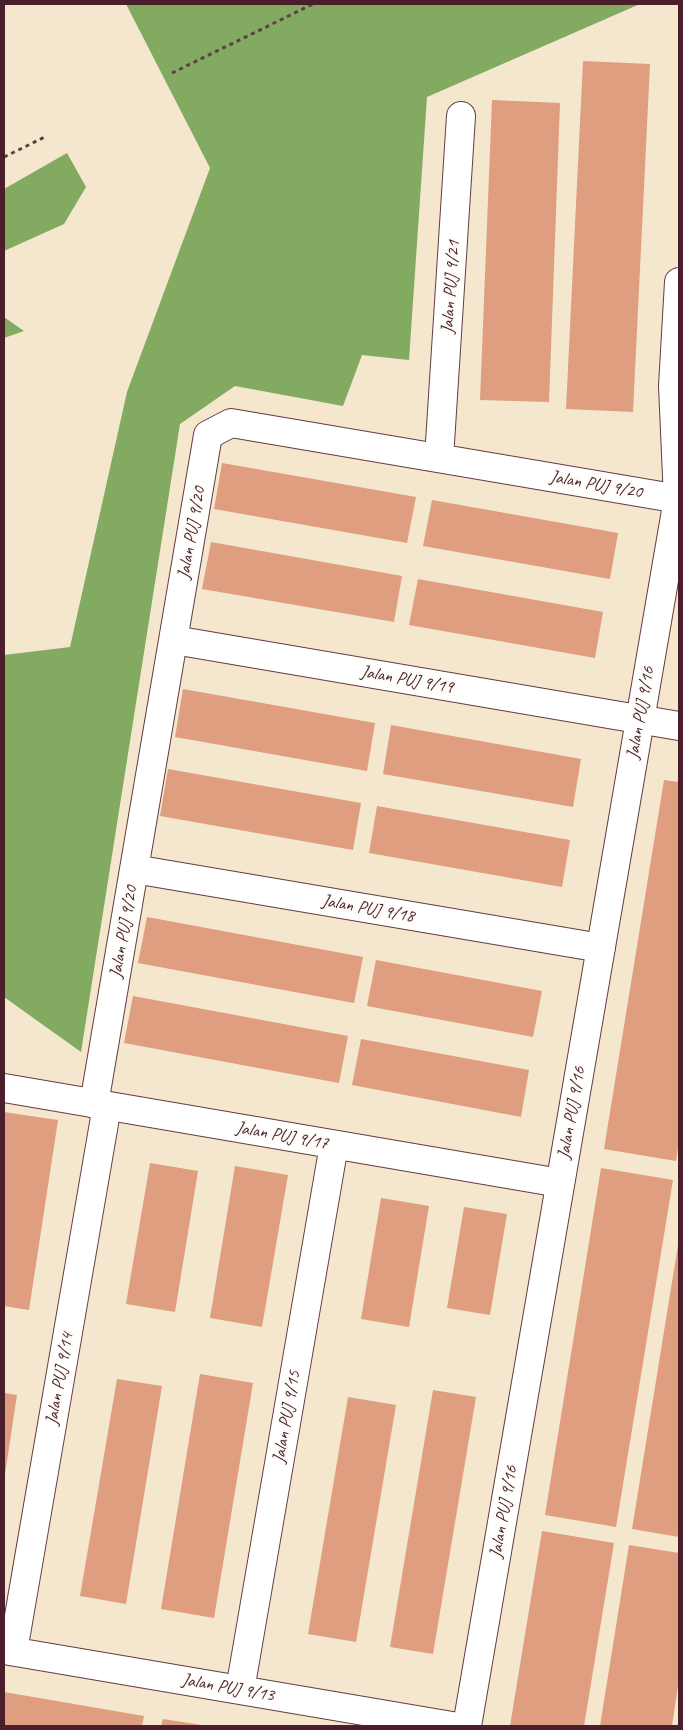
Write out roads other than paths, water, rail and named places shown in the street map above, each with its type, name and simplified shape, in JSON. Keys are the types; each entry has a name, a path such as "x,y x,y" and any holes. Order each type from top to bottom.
{"street":[{"name":"Jalan PUJ 9/21","path":"439,458 461,116"},
{"name":"Jalan PUJ 9/16","path":"466,1726 679,499 673,386 679,282"},
{"name":"Jalan PUJ 9/20","path":"101,1105 134,869 208,435 231,423 679,499"},
{"name":"Jalan PUJ 9/19","path":"174,640 679,726"},
{"name":"Jalan PUJ 9/18","path":"134,869 601,948"},
{"name":"Jalan PUJ 9/17","path":"4,1088 560,1183"},
{"name":"Jalan PUJ 9/14","path":"9,1651 101,1105"},
{"name":"Jalan PUJ 9/15","path":"240,1690 334,1145"},
{"name":"Jalan PUJ 9/13","path":"9,1651 452,1726"}]}
